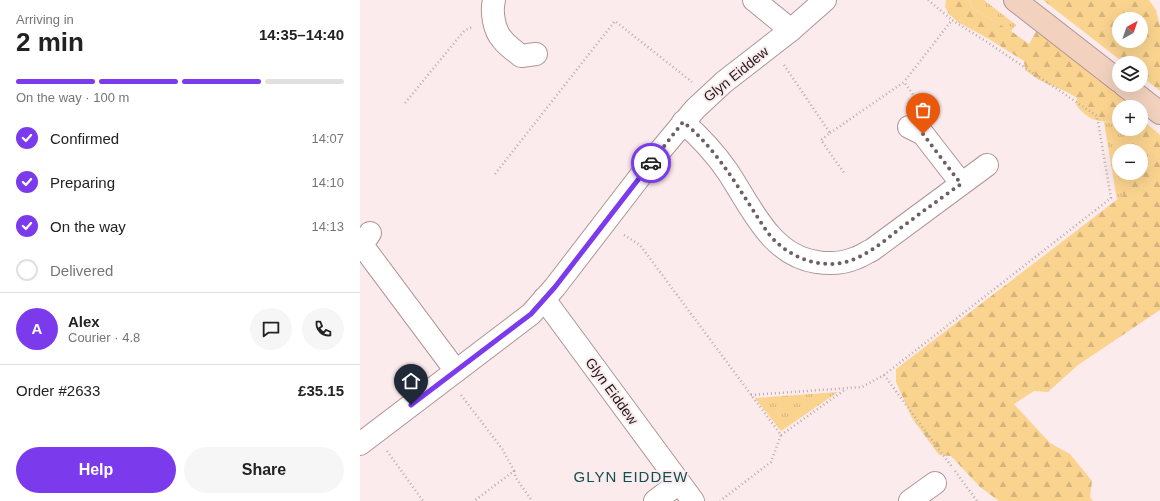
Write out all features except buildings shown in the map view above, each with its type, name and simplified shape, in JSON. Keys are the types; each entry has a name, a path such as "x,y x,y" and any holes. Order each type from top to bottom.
{"street":[{"path":"754,0 791,30"},
{"name":"Glyn Eiddew","path":"367,439 531,314 605,223 683,122 708,95 791,30 825,0"},
{"path":"1015,0 1112,76"},
{"path":"494,8 496,27 501,39 521,56 536,54"},
{"path":"1133,92 1160,113"},
{"path":"683,122 718,158 767,232 779,245 792,255 807,261 826,264 856,258 872,250 987,165"},
{"path":"909,127 923,134 961,184"},
{"path":"370,233 362,245 452,374"},
{"name":"Glyn Eiddew","path":"544,299 693,501"},
{"path":"655,501 679,483"},
{"path":"910,501 935,483"}],"path":[{"path":"751,395 862,387 884,375 1112,198 1097,116 952,20 928,0"},
{"path":"406,103 464,31 494,8"},
{"path":"844,173 821,140 904,82 952,20"},
{"path":"496,174 615,21 708,95"},
{"path":"771,46 830,133"},
{"path":"904,82 914,96"},
{"path":"605,223 640,245 781,435"},
{"path":"452,374 503,450 516,478 532,501"},
{"path":"884,375 978,501"},
{"path":"720,501 771,462 781,435 846,389"},
{"path":"367,439 423,501"},
{"path":"474,501 514,471"}],"green space":[{"path":"946,0 968,0 970,1 972,8 1011,31 1029,44 1036,32 1044,33 1081,63 1098,80 1112,89 1112,92 1116,92 1126,100 1112,100 1112,122 1095,120 1087,116 1076,105 1077,98 1039,80 1025,70 1024,61 958,22 949,14 945,7"},
{"path":"968,0 984,0 1016,25 1011,31 972,8 970,1"},
{"path":"1043,0 1149,0 1156,10 1160,26 1160,91 1148,82 1148,56 1115,56"},
{"path":"1104,122 1112,122 1112,136 1131,136 1142,144 1112,144 1112,170"},
{"path":"1148,125 1160,135 1160,157 1148,149 1148,144 1141,144 1130,136 1148,136"},
{"path":"1148,148 1160,157 1160,160 1148,166"},
{"path":"1160,160 1160,310 1078,365 1048,392 1034,391 1014,404 1050,443 1070,454 1092,481 1090,497 1093,501 999,501 980,487 951,456 939,455 912,418 896,382 896,369 1123,195 1123,187 1129,180 1148,180 1148,166"},
{"path":"1114,180 1130,180 1124,187 1123,195 1117,200"},
{"path":"838,392 781,431 755,398"}],"way so far":[{"path":"651,163 683,122 708,146 727,171 767,232 779,245 792,255 807,261 826,264 856,258 872,250 961,184 923,134"}],"district":[{"name":"GLYN EIDDEW","path":"631,477"}],"route":[{"path":"411,405 531,314 555,287 651,163"}]}
